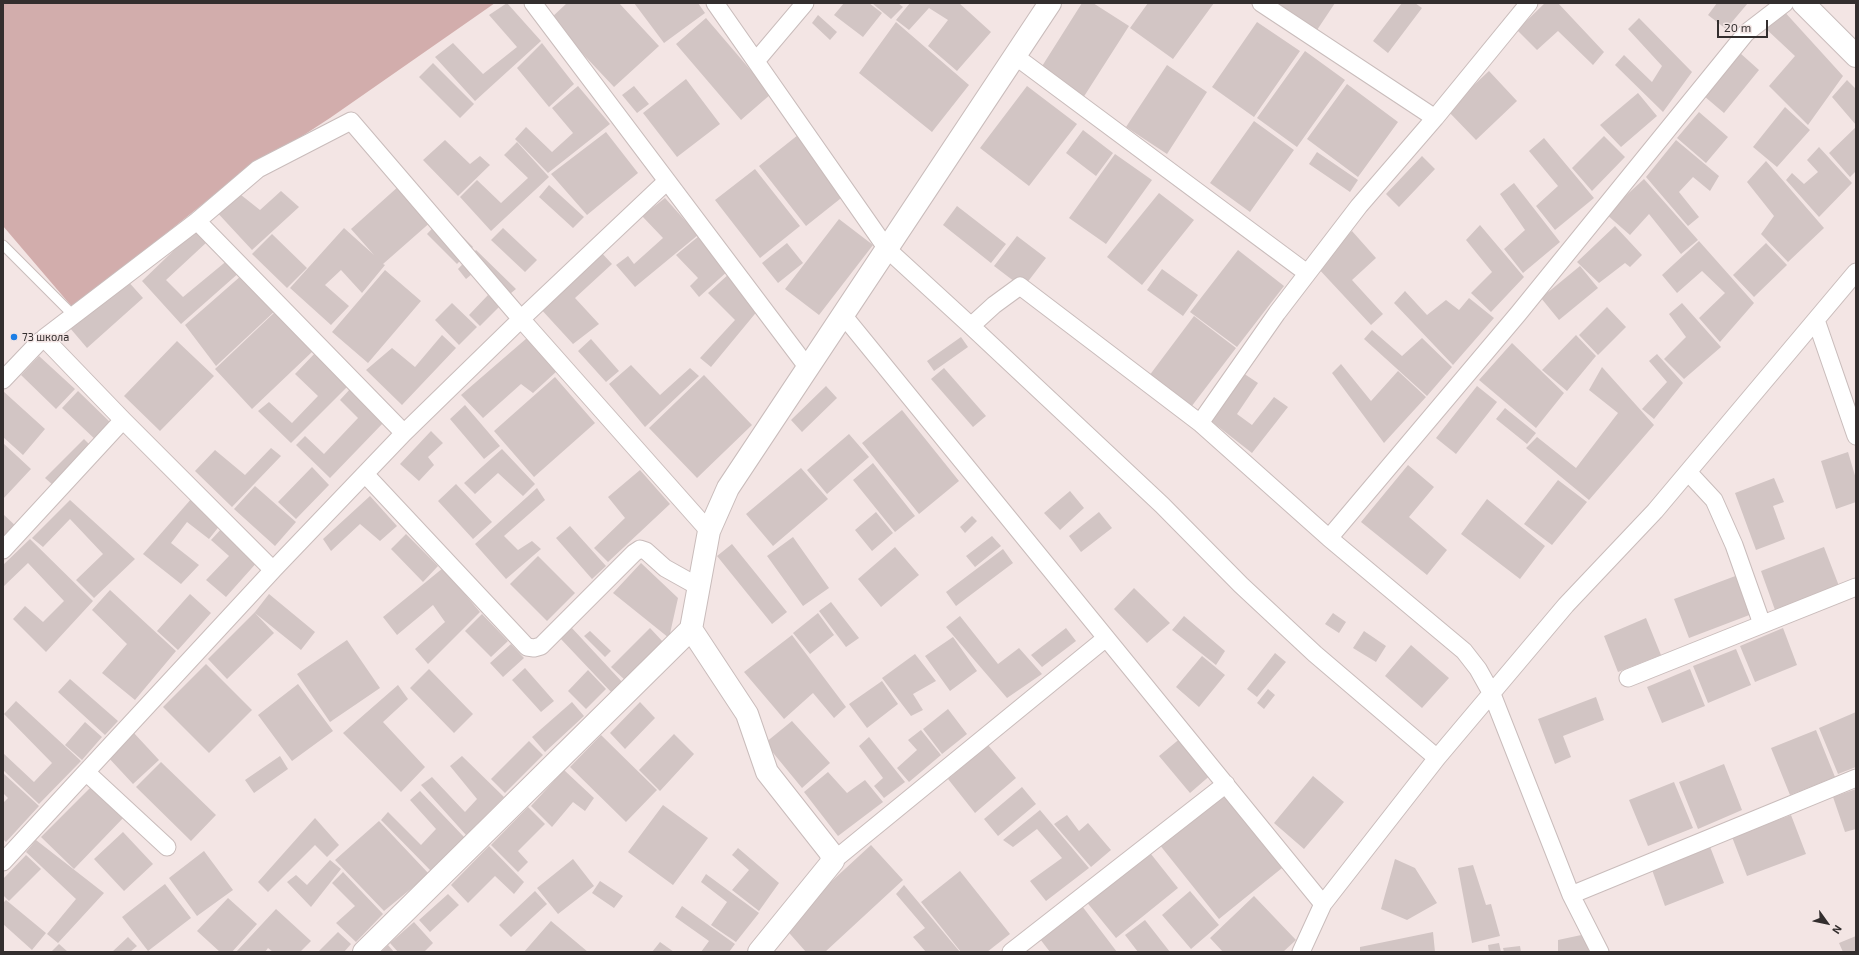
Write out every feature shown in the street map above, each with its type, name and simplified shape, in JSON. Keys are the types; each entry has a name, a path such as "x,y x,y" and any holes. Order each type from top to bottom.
{"street":[{"path":"533,3 808,368"},
{"path":"715,3 887,249 1162,505 1241,585 1315,654 1436,758"},
{"path":"756,61 805,3"},
{"path":"364,952 691,629 709,531 728,488 1050,3"},
{"path":"1261,3 1435,118"},
{"path":"1200,423 1277,314 1359,206 1435,118 1529,3"},
{"path":"1329,538 1518,314 1746,33 1785,3"},
{"path":"1803,3 1856,56"},
{"path":"1014,56 1308,273"},
{"path":"3,380 42,340 197,221 258,169 351,121 522,319 709,531"},
{"path":"3,862 273,570 404,433 667,181"},
{"path":"197,221 404,433"},
{"path":"1301,952 1323,904 1436,758 1492,694 1566,605 1655,511 1856,272"},
{"path":"971,326 994,305 1020,286 1200,423 1329,538 1464,651 1478,669 1492,694 1571,894 1600,952"},
{"path":"843,315 1323,904"},
{"path":"1816,320 1856,436"},
{"path":"42,340 273,570"},
{"path":"3,550 124,420"},
{"path":"1688,472 1714,500 1734,545 1762,624"},
{"path":"365,474 527,647 534,648 541,646 634,553 640,550 646,551 665,568 699,587"},
{"path":"1628,678 1856,587"},
{"path":"691,629 748,714 767,772 830,852 833,861"},
{"path":"759,952 833,861 1106,638"},
{"path":"86,772 167,847"},
{"path":"1571,894 1856,778"},
{"path":"1011,952 1226,784"}],"lane":[{"path":"3,245 74,316"}],"shaded area":[{"path":"3,3 495,3 330,118 224,187 73,308 3,226"}],"building":[{"path":"507,3 541,41 475,101 435,57 453,43 483,74 517,47 489,15"},
{"path":"567,3 619,3 659,46 614,87 550,19"},
{"path":"634,3 698,3 705,13 664,43"},
{"path":"844,3 869,3 882,13 863,37 834,15"},
{"path":"872,3 898,3 903,7 891,19"},
{"path":"910,3 959,3 991,32 957,71 928,46 948,20 929,8 909,30 896,20"},
{"path":"1082,3 1093,3 1129,26 1083,98 1039,71"},
{"path":"1148,3 1214,3 1173,59 1130,28"},
{"path":"1276,3 1335,3 1315,33 1275,5"},
{"path":"1402,3 1415,3 1422,8 1388,53 1373,41"},
{"path":"1545,3 1558,3 1604,52 1593,65 1558,31 1537,50 1517,30"},
{"path":"1717,3 1748,3 1726,29 1708,15"},
{"path":"1782,9 1843,76 1808,125 1769,86 1795,56 1764,27"},
{"path":"818,15 837,32 830,40 812,23"},
{"path":"706,18 771,94 741,120 676,44"},
{"path":"1639,18 1692,72 1663,112 1615,65 1624,55 1652,82 1662,66 1628,29"},
{"path":"896,22 969,85 932,132 859,73"},
{"path":"1257,22 1300,51 1254,117 1212,87"},
{"path":"542,43 574,84 549,107 517,68"},
{"path":"1305,51 1345,80 1297,147 1257,118"},
{"path":"1740,53 1759,70 1724,113 1704,96"},
{"path":"433,63 474,104 460,118 419,77"},
{"path":"1167,65 1207,92 1167,154 1126,127"},
{"path":"1489,71 1517,101 1476,140 1447,110"},
{"path":"686,79 720,124 677,157 643,113"},
{"path":"1847,80 1856,89 1856,125 1832,97"},
{"path":"1347,84 1398,122 1358,177 1307,139"},
{"path":"578,86 610,124 548,173 515,139 526,127 552,152 573,133 552,108"},
{"path":"634,86 649,104 637,113 622,95"},
{"path":"1027,86 1077,124 1029,186 980,148"},
{"path":"1638,93 1657,116 1621,147 1600,125"},
{"path":"1785,107 1810,130 1777,167 1753,147"},
{"path":"1699,112 1728,137 1706,163 1677,138"},
{"path":"1254,121 1294,150 1250,212 1210,183"},
{"path":"1856,127 1856,171 1850,177 1829,153"},
{"path":"1083,130 1113,153 1096,176 1066,153"},
{"path":"606,132 638,173 587,215 551,174"},
{"path":"798,135 845,195 806,226 759,166"},
{"path":"1604,136 1625,157 1592,191 1572,168"},
{"path":"1544,138 1594,198 1555,230 1536,206 1558,186 1529,151"},
{"path":"445,140 470,164 480,156 490,165 458,196 423,160"},
{"path":"1676,140 1719,176 1710,191 1693,177 1679,192 1699,217 1688,226 1646,177"},
{"path":"517,142 549,177 491,231 460,197 477,180 501,203 528,178 504,155"},
{"path":"1819,147 1852,183 1819,217 1786,180 1792,173 1804,184 1818,172 1807,160"},
{"path":"1317,152 1358,180 1350,192 1309,164"},
{"path":"1115,154 1152,180 1106,244 1069,218"},
{"path":"1422,156 1435,169 1399,207 1386,194"},
{"path":"1766,161 1824,228 1788,262 1761,234 1774,216 1747,182"},
{"path":"755,169 800,226 760,258 715,200"},
{"path":"409,177 441,213 383,264 385,265 362,293 341,270 325,285 349,306 331,325 290,288 344,228 374,255 351,229"},
{"path":"1644,179 1698,240 1681,254 1649,214 1630,235 1606,214"},
{"path":"1514,183 1560,242 1523,273 1504,249 1525,230 1500,194"},
{"path":"549,185 584,217 573,228 539,197"},
{"path":"236,191 260,210 281,191 299,207 252,250 214,209"},
{"path":"1159,193 1194,220 1142,285 1107,257"},
{"path":"665,198 698,235 635,287 616,265 628,256 634,264 663,238 642,216"},
{"path":"957,206 1006,244 991,263 943,225"},
{"path":"443,217 473,247 457,264 427,234"},
{"path":"839,219 873,245 819,315 785,289"},
{"path":"1480,225 1524,277 1491,312 1471,293 1492,272 1466,240"},
{"path":"1615,226 1642,255 1630,267 1625,263 1599,283 1577,262"},
{"path":"503,228 537,260 525,272 491,240"},
{"path":"196,229 207,242 166,280 183,297 229,259 241,271 181,324 142,281"},
{"path":"1352,231 1376,258 1352,280 1383,314 1371,325 1316,266"},
{"path":"272,234 307,268 287,288 252,254"},
{"path":"699,236 729,270 699,297 690,286 698,278 676,255"},
{"path":"1017,236 1046,258 1023,288 994,266"},
{"path":"1699,241 1754,303 1720,342 1699,318 1725,293 1702,271 1677,293 1662,275"},
{"path":"787,243 803,263 778,283 762,263"},
{"path":"1766,243 1787,265 1754,297 1733,275"},
{"path":"476,250 516,289 500,302 472,274 466,279 458,269"},
{"path":"599,250 612,264 575,298 599,324 573,344 539,307"},
{"path":"1238,250 1284,286 1237,347 1190,312"},
{"path":"1580,266 1598,288 1559,320 1541,298"},
{"path":"1162,269 1198,295 1183,316 1147,290"},
{"path":"385,270 421,301 368,363 332,332"},
{"path":"730,273 759,309 711,367 700,358 735,320 708,293"},
{"path":"242,275 276,310 216,366 185,325"},
{"path":"126,279 143,298 87,348 70,328"},
{"path":"1405,291 1427,315 1446,300 1459,310 1469,298 1494,318 1453,365 1394,303"},
{"path":"488,295 500,306 480,326 469,315"},
{"path":"452,303 477,327 459,345 435,320"},
{"path":"1682,303 1721,347 1684,379 1664,359 1686,337 1669,314"},
{"path":"1607,307 1626,327 1598,355 1579,335"},
{"path":"276,311 313,351 252,409 215,369"},
{"path":"1194,316 1236,348 1188,411 1146,380"},
{"path":"1372,330 1402,356 1422,338 1452,367 1427,396 1364,339"},
{"path":"442,335 456,348 402,405 366,370 392,348 415,367"},
{"path":"1576,335 1596,356 1567,391 1542,370"},
{"path":"961,337 968,347 934,371 927,361"},
{"path":"527,338 557,371 533,393 521,384 483,418 461,395"},
{"path":"591,339 619,371 606,382 578,351"},
{"path":"177,341 214,376 160,431 124,396"},
{"path":"1512,343 1564,393 1536,428 1479,380"},
{"path":"317,351 351,383 291,443 258,411 269,402 292,423 318,396 295,374"},
{"path":"1657,354 1683,383 1654,419 1642,409 1667,382 1649,361"},
{"path":"39,356 75,389 56,409 21,375"},
{"path":"1341,364 1371,401 1398,371 1426,397 1384,443 1332,373"},
{"path":"631,365 660,395 690,368 699,376 645,427 609,384"},
{"path":"1602,367 1654,425 1589,500 1526,448 1537,437 1576,468 1618,413 1589,390"},
{"path":"944,368 986,416 973,427 931,379"},
{"path":"1240,371 1258,383 1237,414 1252,425 1274,397 1288,407 1252,453 1206,417"},
{"path":"704,375 752,425 697,478 649,428"},
{"path":"555,377 595,423 534,477 494,431"},
{"path":"826,386 837,398 802,432 791,420"},
{"path":"1477,386 1497,402 1456,454 1436,438"},
{"path":"351,388 385,421 330,478 296,445 305,436 324,454 358,418 340,400"},
{"path":"3,391 45,429 23,455 3,437"},
{"path":"78,391 114,426 98,442 62,408"},
{"path":"465,405 500,446 484,459 450,419"},
{"path":"1505,408 1536,433 1527,444 1496,419"},
{"path":"902,410 959,481 919,514 862,443"},
{"path":"431,431 443,443 428,457 434,465 419,481 400,464"},
{"path":"849,434 869,457 827,494 807,470"},
{"path":"84,439 93,448 54,486 45,478"},
{"path":"3,443 31,469 3,499"},
{"path":"271,448 281,456 232,507 195,471 215,450 245,475"},
{"path":"502,449 535,484 523,496 498,473 475,494 464,483"},
{"path":"1848,452 1856,479 1856,502 1836,509 1821,461"},
{"path":"873,463 915,516 895,532 853,480"},
{"path":"1408,465 1434,487 1409,517 1447,550 1427,575 1361,522"},
{"path":"312,467 329,485 296,519 278,502"},
{"path":"801,468 828,499 773,546 746,514"},
{"path":"640,470 670,504 608,562 594,548 625,518 608,497"},
{"path":"1774,478 1784,502 1773,506 1785,539 1756,550 1735,493"},
{"path":"1558,480 1587,502 1552,545 1524,524"},
{"path":"456,484 492,522 473,539 438,501"},
{"path":"255,486 296,522 275,546 234,509"},
{"path":"537,488 545,500 504,536 518,550 532,541 541,549 506,579 475,544"},
{"path":"1070,491 1084,508 1060,530 1044,513"},
{"path":"370,496 397,526 380,541 360,524 331,551 323,539"},
{"path":"192,498 221,524 209,539 187,522 171,543 199,565 181,584 143,554"},
{"path":"1487,499 1545,546 1520,579 1461,534"},
{"path":"70,500 135,559 94,598 76,580 103,554 70,519 43,547 32,538"},
{"path":"876,512 893,533 872,551 855,530"},
{"path":"1099,512 1112,528 1081,552 1069,536"},
{"path":"3,514 19,529 3,546"},
{"path":"972,516 977,521 965,533 960,527"},
{"path":"570,526 606,566 592,579 556,538"},
{"path":"223,527 259,560 226,597 206,580 229,556 211,540"},
{"path":"406,534 438,566 423,582 391,549"},
{"path":"992,536 1001,546 975,567 966,556"},
{"path":"793,537 829,588 803,606 767,556"},
{"path":"30,539 93,601 46,652 13,619 25,606 43,622 64,601 28,563 3,587 3,565"},
{"path":"732,544 787,612 772,624 717,556"},
{"path":"895,547 919,575 881,607 858,579"},
{"path":"1824,547 1839,586 1775,610 1761,571"},
{"path":"1003,549 1013,563 956,606 946,592"},
{"path":"538,556 575,593 547,621 510,584"},
{"path":"641,563 678,598 669,638 613,593"},
{"path":"443,568 480,612 428,664 415,649 445,622 433,605 397,635 383,617"},
{"path":"1738,575 1752,614 1689,638 1674,599"},
{"path":"1134,588 1170,623 1147,643 1114,609"},
{"path":"110,590 176,651 135,700 102,673 127,644 92,610"},
{"path":"190,594 211,613 178,650 157,631"},
{"path":"269,594 315,632 301,650 255,613 274,633 227,679 208,659 255,612"},
{"path":"831,602 859,638 846,647 819,611"},
{"path":"818,613 834,635 810,654 793,633"},
{"path":"1333,613 1346,622 1339,633 1325,624"},
{"path":"482,614 508,641 491,657 465,631"},
{"path":"960,616 998,664 1019,648 1042,674 1007,698 946,627"},
{"path":"1184,616 1225,651 1216,665 1172,630"},
{"path":"1646,618 1661,655 1618,672 1604,636"},
{"path":"570,626 624,684 613,694 559,637"},
{"path":"650,628 664,643 626,681 611,667"},
{"path":"1066,628 1076,641 1042,667 1031,655"},
{"path":"1783,628 1797,665 1755,682 1740,646"},
{"path":"590,631 611,651 605,657 584,636"},
{"path":"1364,631 1386,646 1376,662 1353,648"},
{"path":"792,635 846,707 834,718 813,693 784,719 744,672"},
{"path":"953,637 977,671 950,691 925,656"},
{"path":"347,640 380,688 330,722 297,674"},
{"path":"511,644 524,658 503,677 490,663"},
{"path":"1411,645 1449,678 1422,708 1385,676"},
{"path":"1736,649 1751,685 1708,703 1693,666"},
{"path":"1275,653 1286,662 1257,697 1247,689"},
{"path":"915,654 936,681 913,694 923,710 911,716 882,678"},
{"path":"1202,656 1225,675 1199,707 1176,687"},
{"path":"206,664 252,710 209,753 163,707"},
{"path":"525,668 554,701 541,712 512,680"},
{"path":"429,669 473,714 454,733 410,688"},
{"path":"1690,669 1705,706 1662,723 1647,687"},
{"path":"588,670 606,689 586,709 568,691"},
{"path":"70,679 118,721 105,735 58,692"},
{"path":"882,681 898,704 867,728 849,704"},
{"path":"298,684 333,731 292,761 258,715"},
{"path":"398,685 408,699 383,722 425,767 401,792 343,733"},
{"path":"1268,689 1275,695 1264,709 1257,703"},
{"path":"1596,697 1604,720 1563,736 1571,757 1555,764 1538,719"},
{"path":"16,701 81,761 39,804 3,770 3,753 34,782 52,763 4,714"},
{"path":"572,702 584,716 545,752 532,737"},
{"path":"640,702 655,718 625,749 610,733"},
{"path":"948,709 967,734 942,754 923,729"},
{"path":"1856,712 1856,767 1838,774 1819,728"},
{"path":"792,721 830,763 802,788 765,743"},
{"path":"85,722 102,737 82,760 65,745"},
{"path":"921,730 941,755 909,782 897,768 917,750 908,740"},
{"path":"1816,730 1835,777 1790,795 1771,748"},
{"path":"133,732 159,760 133,784 107,756"},
{"path":"674,734 694,754 660,791 639,770"},
{"path":"601,735 657,790 626,822 570,767"},
{"path":"869,737 905,782 884,798 874,786 883,778 859,746"},
{"path":"1182,737 1213,773 1190,793 1159,756"},
{"path":"529,741 543,755 505,793 491,779"},
{"path":"988,745 1016,778 975,813 948,779"},
{"path":"280,756 288,769 254,793 245,780"},
{"path":"462,756 504,797 466,835 421,785 432,777 465,812 477,799 450,766"},
{"path":"161,762 216,815 191,841 136,787"},
{"path":"1724,764 1742,810 1698,829 1679,782"},
{"path":"564,770 594,798 585,811 573,802 552,827 531,806"},
{"path":"828,772 847,793 865,780 883,802 838,836 804,792"},
{"path":"3,773 39,806 6,842 3,839 3,803 8,798 3,793"},
{"path":"1313,776 1344,802 1304,849 1274,823"},
{"path":"1674,782 1693,828 1648,846 1629,800"},
{"path":"94,784 126,815 74,869 41,837"},
{"path":"1022,787 1036,804 998,836 984,819"},
{"path":"1226,789 1287,864 1219,919 1159,844"},
{"path":"1856,789 1856,829 1845,832 1833,797"},
{"path":"420,791 465,838 431,871 381,820 388,812 421,845 436,829 410,800"},
{"path":"663,805 708,838 673,885 628,852"},
{"path":"528,807 545,824 518,851 528,862 518,872 491,845"},
{"path":"1040,810 1089,868 1046,901 1030,881 1062,858 1037,829 1013,847 1003,840"},
{"path":"1067,815 1079,831 1088,823 1111,850 1091,867 1054,824"},
{"path":"1791,815 1806,854 1747,876 1732,837"},
{"path":"315,818 339,845 327,857 315,845 268,892 258,882"},
{"path":"379,821 429,874 384,911 335,860"},
{"path":"123,832 153,864 124,891 94,859"},
{"path":"36,840 104,893 58,943 47,934 76,899 26,852"},
{"path":"1709,844 1724,883 1665,906 1651,867"},
{"path":"871,845 903,880 825,952 806,952 783,926"},
{"path":"489,846 524,882 514,894 495,876 468,903 451,885"},
{"path":"738,848 779,883 759,911 732,890 749,870 732,855"},
{"path":"1147,849 1178,888 1116,938 1085,900"},
{"path":"204,851 233,890 197,916 169,878"},
{"path":"26,855 41,869 9,901 3,895 3,879"},
{"path":"573,859 594,886 558,914 537,888"},
{"path":"1395,859 1415,868 1437,903 1407,920 1381,909"},
{"path":"330,860 341,869 311,907 287,882 296,875 307,885"},
{"path":"1473,865 1486,905 1491,904 1500,936 1472,943 1458,868"},
{"path":"960,871 1010,934 987,952 961,952 921,902"},
{"path":"343,872 383,914 356,942 336,923 355,906 332,883"},
{"path":"706,874 759,913 736,942 711,925 727,902 701,882"},
{"path":"600,881 623,896 614,908 592,893"},
{"path":"165,884 191,918 148,951 122,917"},
{"path":"904,885 960,952 926,952 913,937 925,928 896,894"},
{"path":"535,891 547,904 511,937 499,925"},
{"path":"1190,891 1219,925 1191,949 1162,915"},
{"path":"448,894 459,905 430,932 419,920"},
{"path":"1254,896 1296,940 1283,952 1223,952 1210,938"},
{"path":"228,898 257,924 232,952 220,952 197,931"},
{"path":"6,900 46,933 32,950 3,924 3,903"},
{"path":"682,906 735,944 729,952 701,952 709,941 675,917"},
{"path":"1082,906 1117,952 1050,952 1040,939"},
{"path":"276,909 311,941 300,952 273,952 268,948 265,952 236,952"},
{"path":"1145,920 1170,952 1138,952 1125,935"},
{"path":"551,921 588,952 524,952"},
{"path":"414,922 433,943 424,952 398,952 390,943"},
{"path":"338,932 351,944 344,952 318,952"},
{"path":"1433,932 1435,952 1360,952 1360,947"},
{"path":"1586,934 1589,952 1558,952 1558,940"},
{"path":"1856,936 1856,952 1843,952 1839,943"},
{"path":"128,937 137,946 130,952 112,952"},
{"path":"660,942 674,952 652,952"},
{"path":"1499,943 1501,952 1489,952 1488,945"},
{"path":"59,944 68,952 51,952"},
{"path":"388,945 394,952 381,952"},
{"path":"1520,946 1521,952 1504,952 1503,948"}],"place":[{"name":"73 школа","path":"14,337"}]}
